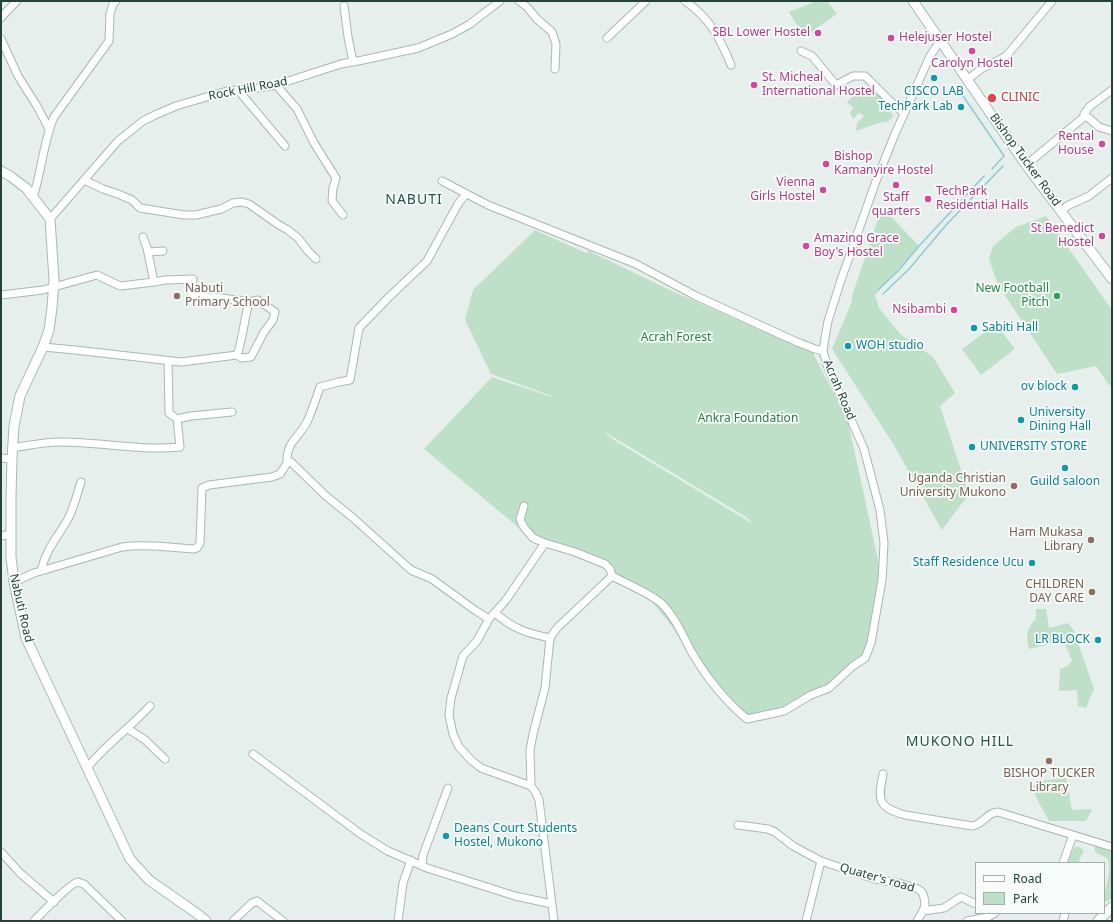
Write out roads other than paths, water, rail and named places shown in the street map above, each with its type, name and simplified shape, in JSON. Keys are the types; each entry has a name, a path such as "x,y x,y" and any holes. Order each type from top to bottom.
{"street":[{"path":"1,18 18,1"},
{"path":"33,197 39,179 49,130 54,118 109,40 110,14 113,4 116,1"},
{"name":"Rock Hill Road","path":"50,219 118,141 143,121 176,106 227,91 276,85 341,64 418,48 435,42 470,24 500,1"},
{"path":"519,1 527,7 537,20 552,32 556,44 555,69"},
{"path":"607,38 646,1"},
{"path":"685,1 704,17 714,29 722,41 731,65"},
{"name":"Bishop Tucker Road","path":"913,1 1026,165 1111,274"},
{"path":"967,80 981,69 1008,54 1052,1"},
{"path":"344,6 353,62"},
{"path":"1,39 18,76 38,106 49,130"},
{"name":"Acrah Road","path":"612,576 645,593 662,604 677,625 698,663 715,687 726,701 747,719 784,711 811,695 829,688 853,666 865,658 871,643 882,580 884,543 883,529 880,510 864,449 827,365 823,351 828,321 876,181 904,113 930,56 940,40"},
{"path":"801,51 812,56 836,85 852,76 865,76 904,113"},
{"path":"276,85 297,109 314,143 336,178 333,188 332,202 343,216"},
{"path":"238,90 285,146"},
{"path":"1026,165 1084,117 1084,114 1089,107 1112,90"},
{"path":"1084,114 1099,127 1112,131"},
{"path":"1,171 26,188 50,219"},
{"path":"1062,211 1067,206 1088,196 1112,178"},
{"path":"84,180 132,200 140,208 184,215 196,215 221,209 233,203 242,202 249,204 298,238 316,260"},
{"path":"442,181 466,194 541,227 636,264 696,296 797,342 819,351 823,351"},
{"path":"14,582 40,571 122,547 166,546 197,548 200,543 202,488 209,484 272,477 280,474 288,463 287,454 291,445 306,423 320,387 350,380 359,328 427,260 458,204 466,194"},
{"name":"Nabuti Road","path":"50,219 54,287 49,330 43,347 20,396 14,426 12,448 11,557 14,582 26,638 130,859 149,880 206,921"},
{"path":"142,237 148,252 154,282"},
{"path":"148,252 163,250"},
{"path":"1,295 43,290 97,275 120,286 165,280 194,279 191,296 215,297 249,302 258,300 275,312 251,357 241,358 237,355 181,362 43,347"},
{"path":"237,355 242,341 244,319 249,302"},
{"path":"12,448 41,443 61,442 153,449 180,447 177,419 169,413 168,361"},
{"path":"177,419 197,415 232,412"},
{"path":"1,458 12,459"},
{"path":"288,463 291,462 326,496 352,517 411,570 432,579 476,611 492,616 527,633 550,638"},
{"path":"40,571 50,546 68,519 81,482"},
{"path":"524,506 520,518 523,526 533,538 605,564 610,569 612,576 557,628 550,638 545,688 530,750 530,786"},
{"path":"1,536 12,534"},
{"path":"545,543 506,600 492,616 477,641 464,656 452,698 449,715 459,747 476,765 530,786 536,793 539,800 554,921"},
{"path":"87,768 98,754 128,728 150,706"},
{"path":"128,728 144,739 165,759"},
{"path":"253,754 388,851 422,865 515,896 552,904"},
{"path":"883,774 879,794 884,804 895,812 972,826 978,825 992,813 998,812 1112,847"},
{"path":"422,865 423,855 448,788"},
{"name":"Quater's road","path":"738,826 768,829 821,861 875,879 908,885 918,889 922,892 924,897 925,905 923,911"},
{"path":"1063,862 1073,836"},
{"path":"1,852 20,873 54,902"},
{"path":"398,921 403,883 411,860"},
{"path":"806,921 821,861"},
{"path":"34,921 73,884 78,882 84,884 122,921"},
{"path":"917,921 923,911 944,908 961,897 975,904"},
{"path":"233,921 252,903 257,901 283,921"},
{"path":"1098,921 1112,907"},
{"path":"967,921 988,917 993,914"}],"waterway":[{"path":"957,87 1004,156 992,169"},
{"path":"883,294 909,269 947,224 1003,166"},
{"path":"878,290 899,270 919,246 984,176"}],"place":[{"name":"SBL Lower Hostel","path":"818,33"},
{"name":"Helejuser Hostel","path":"891,38"},
{"name":"Carolyn Hostel","path":"972,51"},
{"name":"CISCO LAB","path":"934,78"},
{"name":"St. Micheal International Hostel","path":"754,85"},
{"name":"CLINIC","path":"992,98"},
{"name":"TechPark Lab","path":"961,107"},
{"name":"Rental House","path":"1102,144"},
{"name":"Bishop Kamanyire Hostel","path":"826,164"},
{"name":"Staff quarters","path":"896,185"},
{"name":"Vienna Girls Hostel","path":"823,190"},
{"name":"TechPark Residential Halls","path":"928,199"},
{"name":"St Benedict Hostel","path":"1102,236"},
{"name":"Amazing Grace Boy's Hostel","path":"806,246"},
{"name":"Nabuti Primary School","path":"177,296"},
{"name":"New Football Pitch","path":"1057,296"},
{"name":"Nsibambi","path":"954,310"},
{"name":"Sabiti Hall","path":"974,328"},
{"name":"WOH studio","path":"848,346"},
{"name":"ov block","path":"1075,387"},
{"name":"University Dining Hall","path":"1021,420"},
{"name":"UNIVERSITY STORE","path":"972,447"},
{"name":"Guild saloon","path":"1065,468"},
{"name":"Uganda Christian University Mukono","path":"1014,486"},
{"name":"Ham Mukasa Library","path":"1091,540"},
{"name":"Staff Residence Ucu","path":"1032,563"},
{"name":"CHILDREN DAY CARE","path":"1092,592"},
{"name":"LR BLOCK","path":"1098,640"},
{"name":"BISHOP TUCKER Library","path":"1049,761"},
{"name":"Deans Court Students Hostel, Mukono","path":"446,836"}],"district":[{"name":"NABUTI","path":"414,200"},
{"name":"MUKONO HILL","path":"960,742"}],"park label":[{"name":"Acrah Forest","path":"676,338"},
{"name":"Ankra Foundation","path":"748,419"}]}
